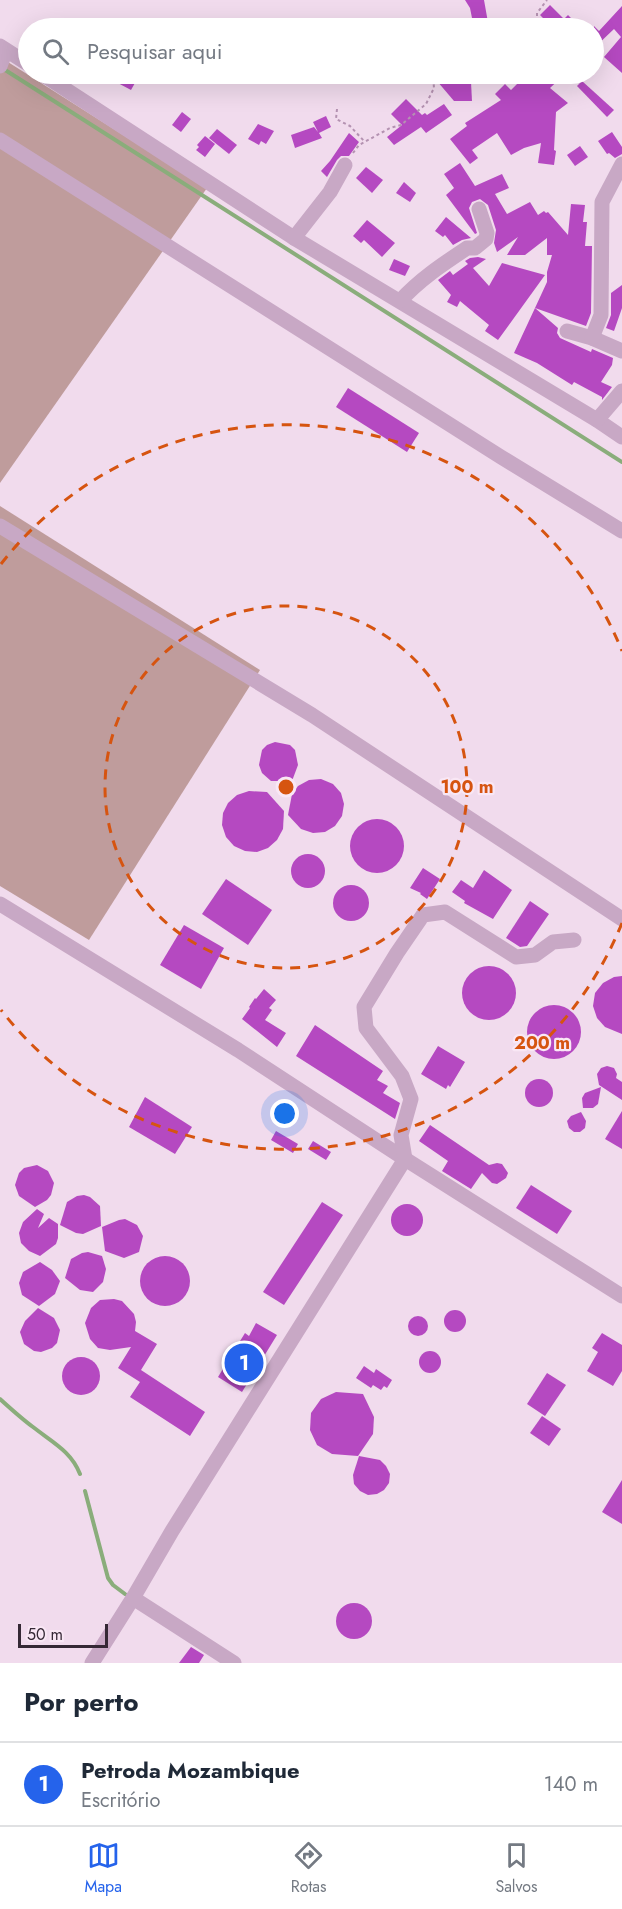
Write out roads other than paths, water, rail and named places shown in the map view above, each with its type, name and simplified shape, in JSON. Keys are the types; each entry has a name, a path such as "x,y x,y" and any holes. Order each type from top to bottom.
{"street":[{"path":"1,54 18,60"},
{"path":"57,84 294,238 622,437"},
{"path":"0,140 622,531"},
{"path":"592,338 601,315 602,202 622,164"},
{"path":"294,238 330,192 345,165"},
{"path":"400,302 428,274 467,248 475,248 486,239 487,233 479,209"},
{"path":"567,331 592,338 622,351"},
{"path":"597,420 622,391"},
{"path":"0,526 312,715 622,919"},
{"path":"0,904 238,1050 622,1296"},
{"path":"92,1663 405,1159 401,1135 411,1099 402,1076 366,1028 364,1007 397,953 423,915 445,912 516,957 535,955 554,942 574,940"},
{"path":"133,1598 234,1663"}],"waterway":[{"path":"2,68 18,78"},
{"path":"27,84 622,462"},
{"path":"0,1399 66,1453 80,1474"},
{"path":"85,1491 108,1578 125,1594"}],"place":[{"name":"Petroda Mozambique","path":"244,1363"}]}
